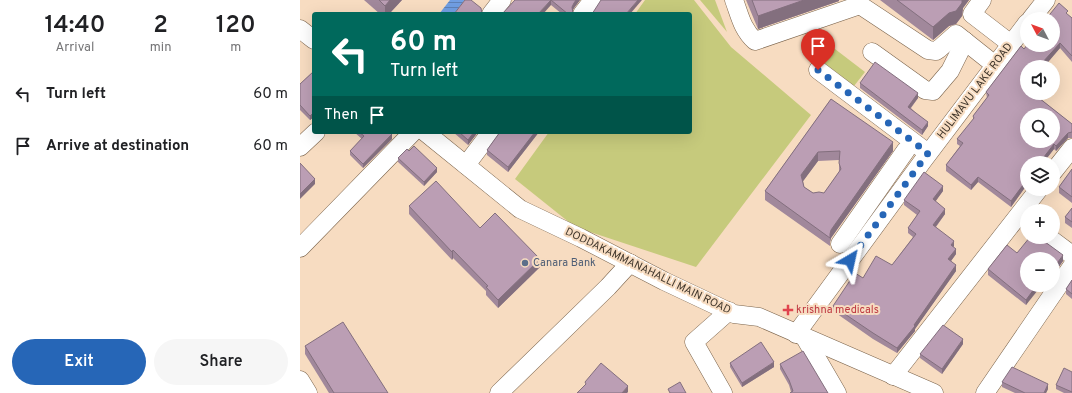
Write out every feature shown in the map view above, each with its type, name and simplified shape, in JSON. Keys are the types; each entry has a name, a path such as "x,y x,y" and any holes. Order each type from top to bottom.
{"street":[{"path":"493,12 502,0"},
{"path":"584,12 593,0"},
{"path":"734,0 745,30 756,41 860,5 928,50 936,51 960,37"},
{"path":"1036,12 1046,0"},
{"path":"872,52 924,90 933,91 950,71 960,37 977,7 1011,44"},
{"path":"300,29 312,38"},
{"name":"HULIMAVU LAKE ROAD","path":"801,336 925,158 1020,32"},
{"path":"960,37 995,64"},
{"path":"818,70 925,158"},
{"path":"831,94 906,150 925,158"},
{"path":"300,147 314,134"},
{"path":"300,248 411,134"},
{"name":"DODDAKAMMANAHALLI MAIN ROAD","path":"427,134 520,209 664,281 734,314 759,317 934,393"},
{"path":"466,165 489,134"},
{"path":"1060,163 1072,148"},
{"path":"840,244 906,150"},
{"path":"893,376 1020,222"},
{"path":"1057,244 1072,255"},
{"path":"499,393 630,264"},
{"path":"985,393 1072,266"},
{"path":"723,393 694,342 729,311"},
{"path":"801,336 837,393"},
{"path":"300,380 308,393"}],"green space":[{"path":"645,0 694,0 731,47 811,115 696,267 575,227 515,179 548,134 692,134 692,12 636,12"},
{"path":"700,0 715,0 727,32"},
{"path":"818,36 865,72 854,86 807,50"}],"water":[{"path":"450,0 465,0 456,12 441,12"}],"building":[{"path":"379,0 390,0 385,6"},
{"path":"465,0 471,0 481,8 482,12 456,12"},
{"path":"515,0 551,0 540,12 504,12"},
{"path":"551,0 576,0 572,7 573,12 566,12"},
{"path":"601,0 638,0 628,12 593,12"},
{"path":"752,0 804,0 758,16"},
{"path":"897,0 962,0 962,3 956,11 949,13 933,27"},
{"path":"1059,3 1068,11 1066,13 1072,18 1072,56 1060,43 1060,12 1052,12"},
{"path":"1020,47 1020,52 1052,52 1045,60 1020,60 1020,100 1042,100 1052,108 1020,108 1020,148 1051,148 1045,156 1020,156 1020,189 1011,201 978,177 971,185 946,165 963,143 957,139 974,118 973,116 989,95 986,92"},
{"path":"875,62 918,93 908,107 928,122 922,130 860,83"},
{"path":"312,73 312,114 310,116 300,105 300,84"},
{"path":"831,99 893,142 831,230 830,238 765,191","holes":["840,151 839,163 841,169 824,193 813,193 804,187 801,175 818,152"]},
{"path":"1060,115 1072,124 1072,132 1068,133 1060,142"},
{"path":"362,134 392,134 363,164 350,151 364,136"},
{"path":"461,134 472,134 468,140"},
{"path":"499,134 533,134 508,167 487,150"},
{"path":"414,146 437,168 424,182 398,158 407,149 409,151"},
{"path":"300,163 315,179 300,194"},
{"path":"1072,169 1072,197 1060,188"},
{"path":"924,172 943,186 933,199 945,209 933,225 954,241 951,245 956,249 948,259 956,265 914,325 915,326 897,348 833,306 855,273 863,278 876,256 892,265 916,234 908,228 920,211 904,200"},
{"path":"436,181 480,228 495,213 540,259 498,300 486,287 488,286 453,250 452,252 409,206"},
{"path":"1072,208 1072,222 1065,217"},
{"path":"1024,244 1048,244 1059,252 1020,252 1020,292 1032,292 1026,300 988,269 1007,245 1017,253"},
{"path":"1072,280 1072,294 1066,289"},
{"path":"343,322 388,393 334,393 305,346"},
{"path":"943,325 963,339 942,369 920,354"},
{"path":"761,342 774,362 742,383 730,363"},
{"path":"803,351 828,393 790,393 793,391 780,364"},
{"path":"601,363 628,386 622,393 577,393 586,384 585,382"},
{"path":"1012,367 1048,384 1044,393 1025,393 1002,382"},
{"path":"1064,368 1072,372 1072,392 1056,385"},
{"path":"680,382 686,393 670,393 668,389"}],"place":[{"name":"Canara Bank","path":"525,263"},
{"name":"krishna medicals","path":"788,310"}],"route":[{"path":"818,70 928,153 850,260"}]}
